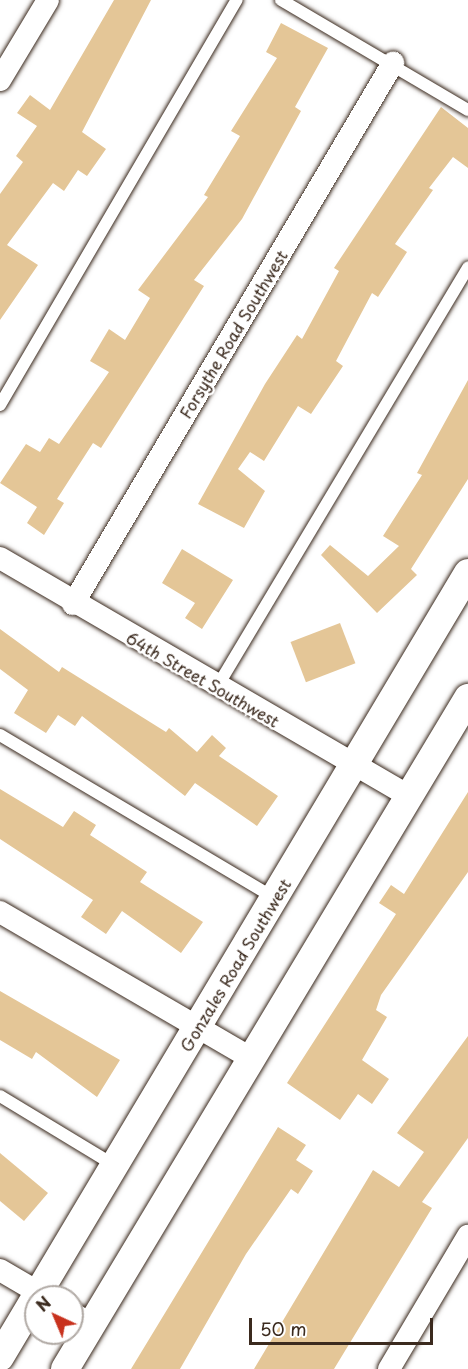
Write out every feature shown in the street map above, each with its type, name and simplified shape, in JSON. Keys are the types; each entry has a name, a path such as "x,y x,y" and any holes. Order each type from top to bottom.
{"street":[{"path":"0,80 48,0"},
{"name":"Forsythe Road Southwest","path":"74,603 393,63"},
{"name":"64th Street Southwest","path":"0,558 217,687 409,796"},
{"name":"Gonzales Road Southwest","path":"47,1285 114,1164 468,573"},
{"path":"84,1316 249,1057 468,698"},
{"path":"0,912 249,1057"},
{"path":"389,1369 468,1236"},
{"path":"0,1270 25,1285"},
{"name":"Gonzales Road Southwest","path":"0,1357 24,1322"},
{"path":"65,1369 73,1345"}],"lane":[{"path":"0,405 237,0"},
{"path":"282,0 393,63 468,110"},
{"path":"217,687 468,267"},
{"path":"0,735 275,898"},
{"path":"0,1096 114,1164"}],"building":[{"path":"114,0 151,0 82,132 106,149 87,176 78,170 64,191 53,183 7,245 38,265 0,320 0,194 23,162 16,156 37,126 17,113 30,95 50,110"},
{"path":"281,23 328,48 295,107 301,111 242,219 194,280 204,286 101,448 93,443 57,499 64,503 44,535 27,523 37,507 0,483 26,444 40,452 49,438 59,444 109,372 90,361 109,329 125,340 150,298 138,290 208,197 204,195 240,136 231,131 277,58 266,52"},
{"path":"441,107 468,128 468,168 453,157 429,188 433,190 395,244 407,252 378,297 372,293 336,361 343,366 311,414 298,406 264,461 250,452 238,469 265,491 244,528 198,504 265,384 297,335 302,339 339,271 334,268"},
{"path":"468,380 468,479 411,569 417,575 377,613 321,555 330,545 368,576 399,546 383,536 422,475 417,473"},
{"path":"182,549 233,580 202,629 185,618 195,603 162,583"},
{"path":"340,623 355,663 306,682 291,642"},
{"path":"0,629 59,672 62,667 166,732 169,728 197,752 212,735 226,748 219,756 278,796 257,826 195,783 185,796 82,716 75,726 58,715 46,733 14,713 28,690 0,669"},
{"path":"0,789 63,827 74,811 96,825 90,835 147,872 140,882 203,922 181,953 122,911 106,934 81,917 93,900 0,839"},
{"path":"468,792 468,872 381,995 376,1010 387,1017 362,1060 389,1079 372,1104 358,1094 340,1120 287,1083 396,914 379,903 391,885 404,894"},
{"path":"0,991 120,1060 97,1097 36,1052 32,1059 0,1040"},
{"path":"468,1036 468,1138 422,1202 432,1208 334,1369 254,1369 373,1170 399,1187 424,1152 397,1133"},
{"path":"278,1127 306,1145 296,1160 313,1171 298,1194 291,1189 246,1254 180,1369 131,1369"},
{"path":"0,1153 48,1193 24,1221 0,1201"}]}
